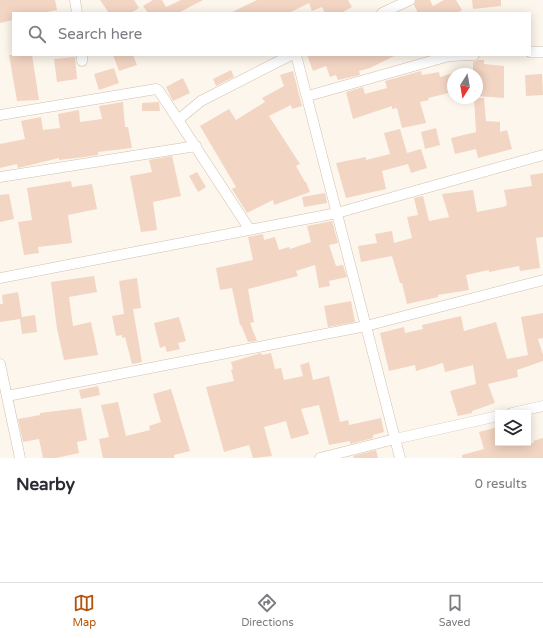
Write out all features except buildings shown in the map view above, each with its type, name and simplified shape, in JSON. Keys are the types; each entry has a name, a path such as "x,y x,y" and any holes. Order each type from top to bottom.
{"street":[{"path":"75,0 77,12"},
{"path":"384,12 410,0"},
{"path":"531,52 543,52"},
{"path":"178,120 201,101 289,56"},
{"path":"296,56 308,96 400,458"},
{"path":"308,96 449,56"},
{"path":"0,115 156,89 159,91 196,146 250,230"},
{"path":"0,176 196,146"},
{"path":"0,278 337,213 543,155"},
{"path":"7,396 366,326 543,280"},
{"path":"0,364 20,458"},
{"path":"525,410 543,406"},
{"path":"320,458 395,439 495,417"}]}
